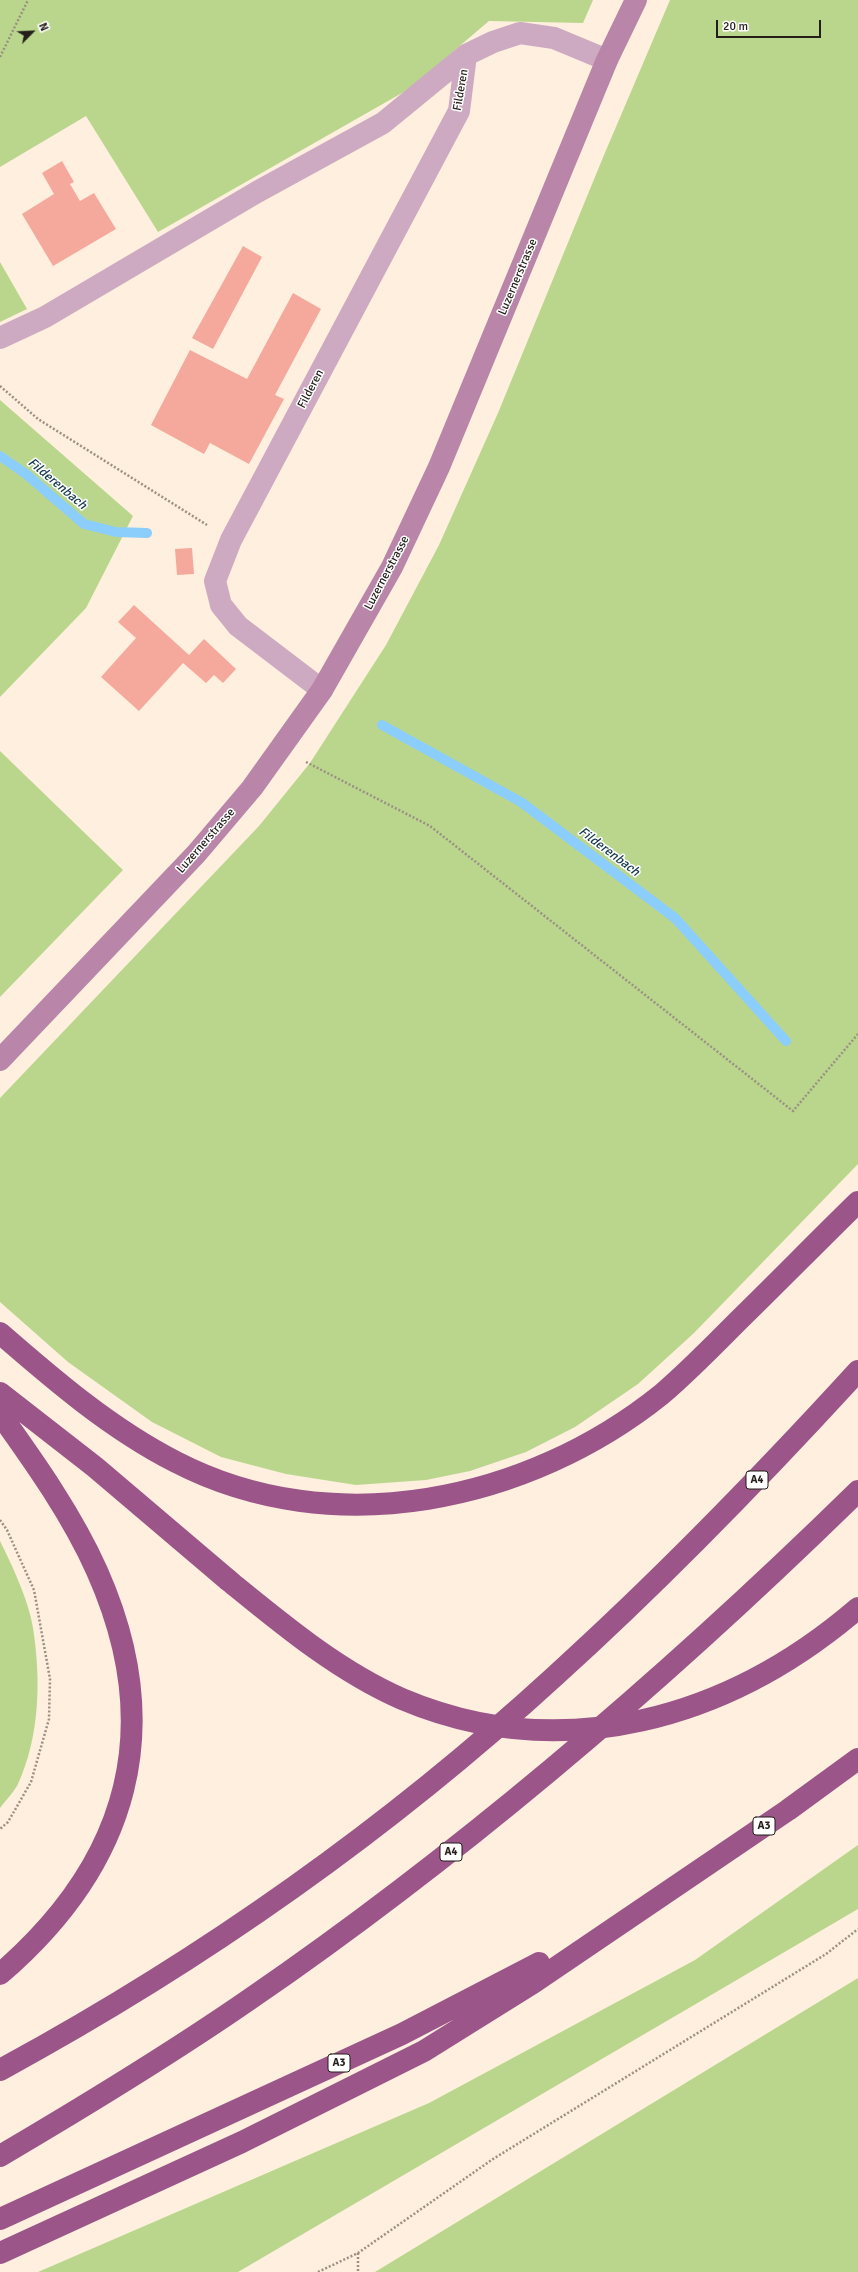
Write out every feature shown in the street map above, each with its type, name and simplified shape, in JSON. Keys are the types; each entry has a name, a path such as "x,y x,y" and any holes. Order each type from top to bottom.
{"highway":[{"path":"0,1333 86,1404 136,1439 177,1463 235,1486 283,1497 330,1504 379,1504 427,1500 476,1490 514,1476 584,1447 623,1422 662,1394 702,1358 858,1202"},
{"name":"A4","path":"0,2070 55,2040 157,1978 304,1880 428,1785 553,1678 653,1585 755,1483 858,1371"},
{"path":"0,1394 95,1467 270,1615 321,1652 355,1674 401,1698 465,1720 523,1728 552,1730 612,1726 669,1715 739,1687 786,1661 812,1644 858,1608"},
{"path":"0,1414 67,1516 96,1570 122,1639 131,1687 133,1710 132,1737 123,1789 116,1813 98,1858 53,1922 0,1974"},
{"name":"A4","path":"0,2156 173,2051 251,1999 442,1859 646,1690 858,1491"},
{"name":"A3","path":"0,2219 402,2034 511,1979 668,1890 788,1810 858,1759"},
{"path":"0,2253 242,2142 424,2050 533,1983 668,1890"}],"main road":[{"name":"Luzernerstrasse","path":"0,1060 196,854 252,788 322,690 392,567 439,467 607,60 636,0"}],"street":[{"name":"Filderen","path":"0,338 45,316 257,192 383,123 466,55 493,42 520,33 554,38 607,60"},
{"name":"Filderen","path":"322,690 238,626 221,605 215,581 231,540 459,111 466,55"}],"path":[{"path":"0,57 28,0"},
{"path":"0,386 38,419 231,540"},
{"path":"281,749 430,826 793,1111 858,1034"},
{"path":"0,1520 7,1530 34,1590 50,1679 49,1719 31,1782 8,1822 0,1829"},
{"path":"318,2272 358,2253 493,2159 826,1954 858,1930"},
{"path":"358,2253 358,2272"}],"green space":[{"path":"0,0 593,0 583,23 489,21 409,89 158,232 86,116 0,167"},
{"path":"670,0 858,0 858,1164 694,1333 638,1384 575,1427 526,1452 470,1471 426,1480 356,1485 286,1474 221,1457 152,1422 68,1362 0,1302 0,1098 259,826 310,763 386,645 439,545 498,413 604,155"},
{"path":"0,262 27,309 0,322"},
{"path":"0,400 133,516 86,608 0,697"},
{"path":"0,751 123,870 0,997"},
{"path":"0,1541 20,1583 31,1617 36,1647 38,1687 35,1727 31,1747 18,1784 0,1808"},
{"path":"858,1845 858,1909 238,2272 38,2272 429,2103 695,1960"},
{"path":"858,1978 858,2272 375,2272"}],"building":[{"path":"62,161 74,182 70,184 80,201 94,193 116,229 53,266 22,214 54,194 42,173"},
{"path":"243,246 262,257 213,349 192,338"},
{"path":"293,293 321,309 275,395 284,399 249,464 210,443 204,454 151,425 190,350 247,379"},
{"path":"192,548 194,574 177,575 175,549"},
{"path":"134,605 189,655 204,639 236,669 223,683 214,675 206,683 183,663 139,711 101,677 136,638 118,622"}],"waterway":[{"name":"Filderenbach","path":"0,456 26,474 84,524 116,532 147,533"},
{"name":"Filderenbach","path":"382,725 521,802 675,918 786,1041"}]}
